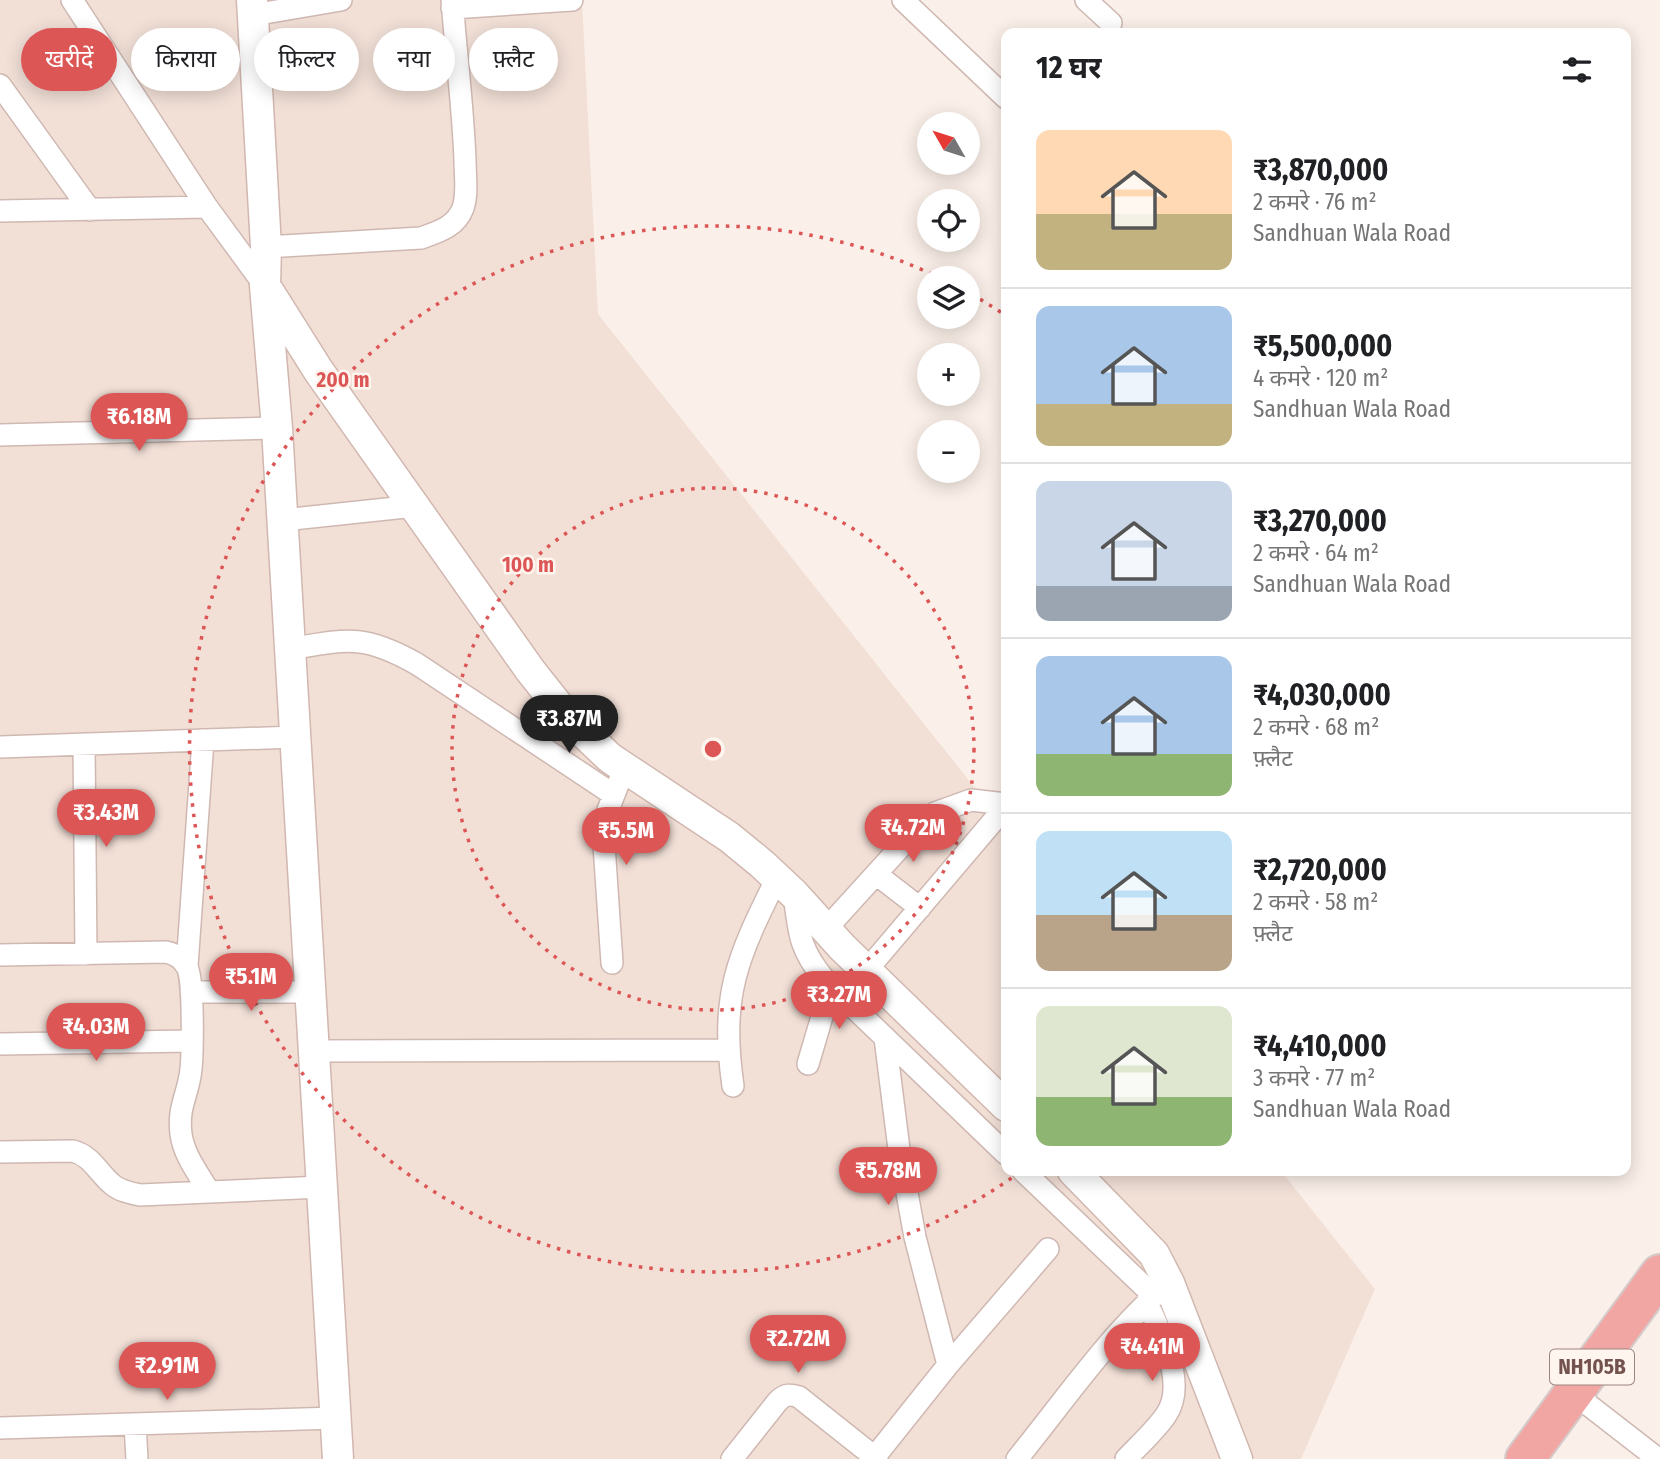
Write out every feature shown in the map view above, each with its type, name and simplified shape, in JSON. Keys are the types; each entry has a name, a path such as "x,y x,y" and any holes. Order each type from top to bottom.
{"highway":[{"name":"NH105B","path":"1525,1459 1660,1274"}],"street":[{"path":"338,1459 283,520 265,286 266,247 253,8 341,0"},
{"path":"266,247 421,238 440,232 453,223 463,210 466,195 452,4 570,0"},
{"path":"902,0 1001,93"},
{"path":"1086,0 1111,23"},
{"path":"78,1 207,207 265,286 318,370 530,670 568,718 610,758 619,782 604,828 612,963"},
{"path":"0,85 90,210"},
{"path":"0,211 207,207"},
{"path":"0,435 277,428"},
{"path":"283,520 415,506"},
{"path":"290,649 338,641 363,641 391,649 619,782 729,837 785,886 866,971 1001,1101"},
{"path":"0,747 295,737"},
{"path":"187,966 203,740"},
{"path":"84,744 86,954"},
{"path":"826,929 915,831 935,813 971,800 1001,804"},
{"path":"866,971 1001,811"},
{"path":"876,874 919,908"},
{"path":"785,886 799,938 814,967 1001,1149"},
{"path":"733,1086 728,1050 729,1002 736,969 747,938 785,886"},
{"path":"0,955 166,952 181,959 191,976 190,1075 180,1107 181,1133 187,1156 209,1192"},
{"path":"807,1064 831,986"},
{"path":"191,992 310,992"},
{"path":"885,1038 899,1149 915,1237 948,1365"},
{"path":"0,1044 191,1041"},
{"path":"314,1051 728,1050"},
{"path":"0,1152 82,1153 112,1185 140,1195 322,1187"},
{"path":"1028,1176 1157,1294 1237,1459"},
{"path":"1078,1176 1154,1254 1157,1294 1173,1366 1172,1402 1166,1414 1126,1459"},
{"path":"732,1459 778,1401 791,1394 799,1397 875,1458 948,1365 1048,1249"},
{"path":"1017,1459 1157,1294"},
{"path":"1573,1394 1658,1459"},
{"path":"0,1428 335,1418"},
{"path":"135,1424 137,1459"}],"shaded area":[{"path":"0,0 582,0 598,314 1001,821 1001,1176 1285,1176 1375,1289 1301,1459 0,1459"}]}
